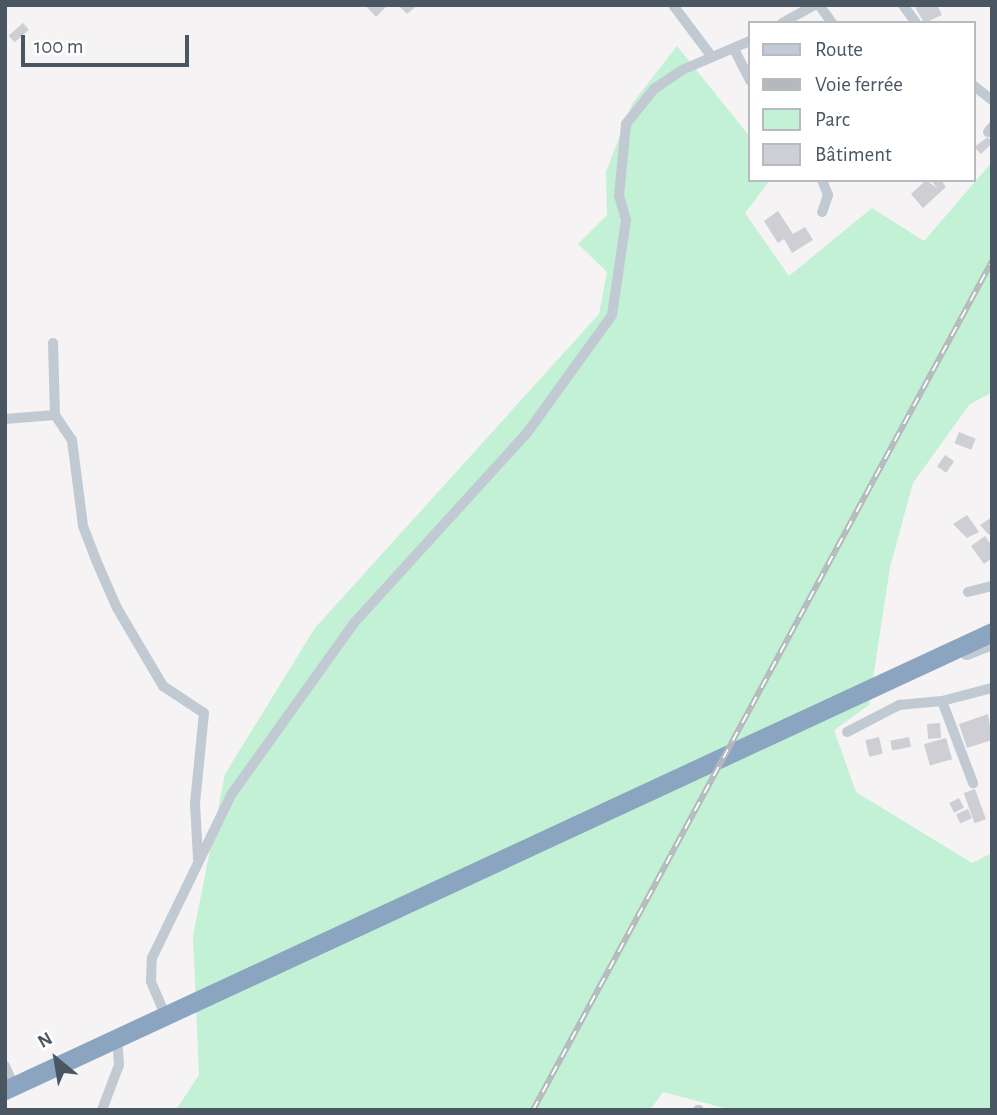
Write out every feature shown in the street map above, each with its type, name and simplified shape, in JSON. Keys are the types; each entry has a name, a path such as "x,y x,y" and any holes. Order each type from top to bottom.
{"highway":[{"path":"10,1088 992,632"}],"street":[{"path":"673,5 712,57"},
{"path":"786,21 814,5"},
{"path":"819,5 831,21"},
{"path":"903,5 915,21"},
{"path":"166,1017 150,981 152,958 231,795 324,663 391,579 527,433 612,315 626,220 619,196 626,124 654,89 712,57 748,42"},
{"path":"734,49 748,76"},
{"path":"976,88 992,100"},
{"path":"822,212 828,195 823,182"},
{"path":"53,343 55,415 72,440 83,526 117,608 163,686 204,713 195,803 199,862"},
{"path":"5,419 55,415"},
{"path":"968,592 992,586"},
{"path":"842,702 992,643"},
{"path":"847,732 898,705 942,701 992,688"},
{"path":"942,701 973,783"},
{"path":"102,1110 119,1065 117,1038"},
{"path":"5,1066 10,1088"}],"green space":[{"path":"677,46 748,135 748,182 768,182 745,213 789,276 872,208 924,241 992,162 992,392 969,405 913,483 890,567 869,705 834,730 856,792 972,863 992,853 992,1110 732,1110 663,1092 650,1110 176,1110 199,1075 193,936 225,774 315,628 599,314 607,272 578,244 607,215 606,172 632,104"}],"building":[{"path":"365,5 388,5 376,17"},
{"path":"398,5 418,5 407,14"},
{"path":"914,5 937,5 942,15 923,21"},
{"path":"23,23 29,30 15,42 9,35"},
{"path":"988,137 992,143 981,154 976,146"},
{"path":"924,182 937,188 932,182 942,182 946,187 923,208 911,194"},
{"path":"778,211 793,234 805,227 813,240 792,253 784,239 778,243 764,221"},
{"path":"959,432 976,439 971,450 955,443"},
{"path":"945,455 954,461 946,473 937,467"},
{"path":"967,515 979,532 967,538 953,524"},
{"path":"992,517 992,533 989,535 980,525"},
{"path":"985,536 992,546 992,558 984,564 971,546"},
{"path":"988,714 992,740 967,748 959,724"},
{"path":"940,723 941,738 928,739 927,724"},
{"path":"879,737 883,754 869,757 865,740"},
{"path":"909,737 911,747 892,750 890,741"},
{"path":"946,738 952,759 930,765 924,744"},
{"path":"975,789 986,819 975,823 964,793"},
{"path":"959,798 964,808 954,813 949,803"},
{"path":"968,809 972,818 960,823 956,814"}],"railway":[{"path":"533,1110 992,261"}]}
